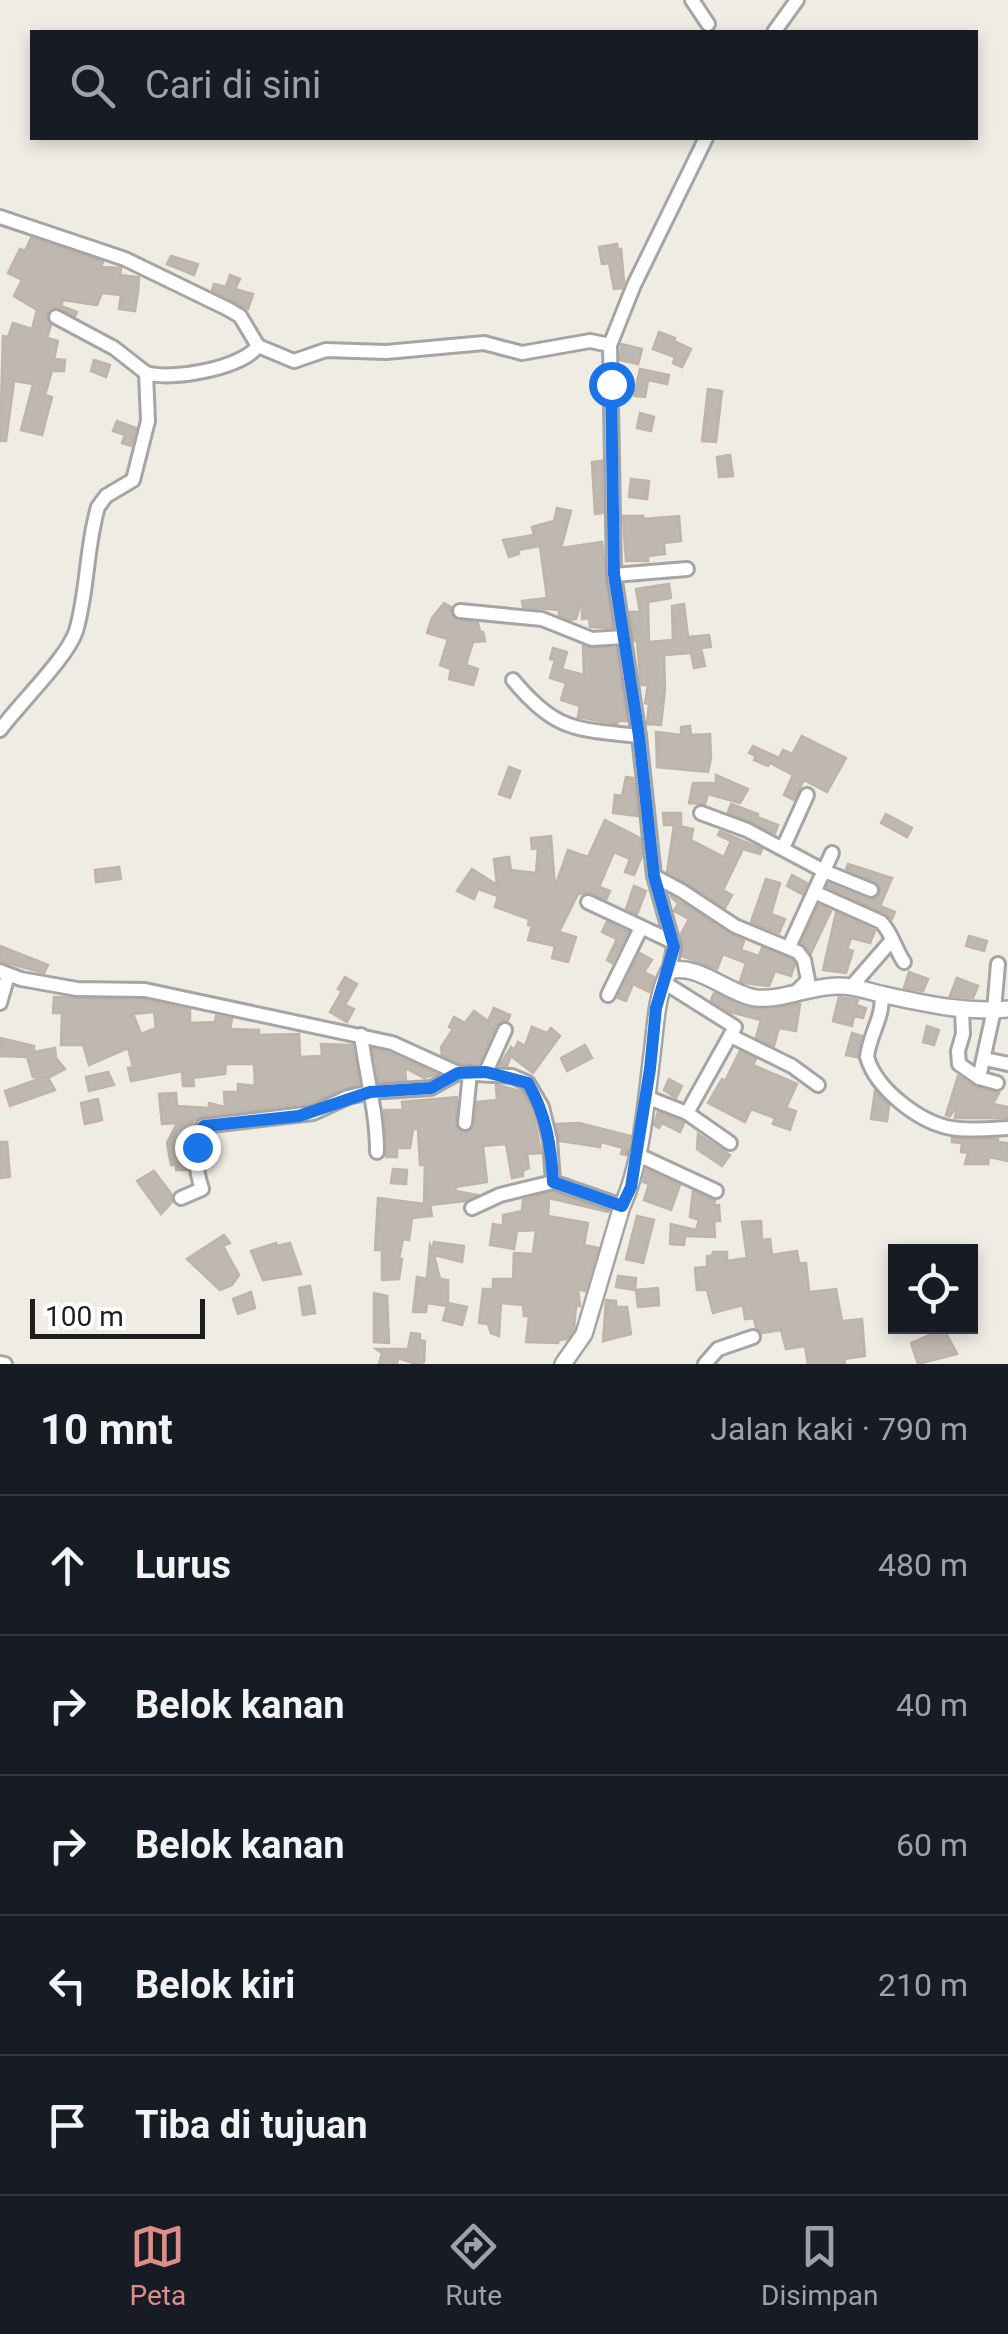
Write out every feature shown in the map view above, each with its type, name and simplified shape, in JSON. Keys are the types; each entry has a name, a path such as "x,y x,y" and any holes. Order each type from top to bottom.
{"street":[{"path":"692,0 708,24"},
{"path":"775,30 796,0"},
{"path":"563,1364 584,1334 631,1187 656,1008 674,947 654,876 639,736 614,574 610,345 634,285 705,140"},
{"path":"0,217 125,259 228,309 240,316 258,346 294,361 326,350 386,352 484,343 522,353 590,342 610,345"},
{"path":"56,317 154,375 203,372 236,362 258,346"},
{"path":"0,730 39,685 75,634 98,507 106,496 133,480 148,421 146,373"},
{"path":"614,574 687,569"},
{"path":"460,611 542,619 592,639 624,637"},
{"path":"512,680 534,705 569,728 639,736"},
{"path":"782,848 807,795"},
{"path":"701,813 747,830 824,871 871,890"},
{"path":"789,947 832,854"},
{"path":"654,876 735,926 802,955 808,980 796,990"},
{"path":"814,892 881,922 904,962"},
{"path":"588,902 671,941"},
{"path":"608,995 642,928"},
{"path":"851,987 892,940"},
{"path":"979,1078 1001,1009 998,964"},
{"path":"667,977 687,970 754,998 775,998 796,990 851,987 962,1010 1001,1009"},
{"path":"0,1003 4,973 77,989 145,990 392,1043 464,1073"},
{"path":"667,977 734,1027 686,1113"},
{"path":"881,994 884,1007 867,1056 882,1083 913,1110 944,1126 1008,1128"},
{"path":"962,1010 958,1061 979,1078 996,1083"},
{"path":"486,1072 505,1030"},
{"path":"361,1036 377,1115 378,1152"},
{"path":"731,1036 792,1066 818,1084"},
{"path":"985,1059 1008,1064"},
{"path":"181,1198 202,1188 197,1174 196,1142 201,1127 312,1113 348,1097 431,1088 464,1073 486,1072 528,1083 542,1107 550,1140 553,1182"},
{"path":"464,1073 465,1123"},
{"path":"646,1096 686,1113 730,1143"},
{"path":"636,1154 716,1191"},
{"path":"472,1208 500,1195 553,1182 622,1206"},
{"path":"705,1364 718,1349 753,1338"}],"building":[{"path":"31,238 103,262 101,267 121,268 120,275 139,277 138,292 135,311 119,309 121,295 102,293 97,305 63,300 61,306 77,312 75,316 57,307 48,312 46,318 51,325 47,338 58,341 54,359 65,360 64,371 52,371 45,395 52,397 42,435 21,430 33,384 14,381 6,441 0,441 3,336 8,337 13,323 32,329 37,310 14,296 22,280 8,273 20,249 25,251"},
{"path":"617,244 621,249 624,282 622,288 614,289 609,263 602,264 599,247"},
{"path":"171,256 198,264 194,275 167,264"},
{"path":"230,275 240,279 235,289 253,294 248,309 212,290 214,284 226,287"},
{"path":"659,332 691,349 682,367 673,363 675,357 653,349"},
{"path":"621,344 642,349 638,364 620,360"},
{"path":"94,360 110,365 106,377 91,371"},
{"path":"640,369 669,375 667,384 648,380 645,397 634,396"},
{"path":"708,389 722,391 716,442 702,441"},
{"path":"640,413 654,417 651,431 637,428"},
{"path":"117,421 136,428 131,446 122,443 125,435 113,431"},
{"path":"730,455 733,476 719,477 717,457"},
{"path":"602,461 603,513 595,514 592,462"},
{"path":"631,479 649,481 647,499 629,497"},
{"path":"557,508 571,511 561,548 602,542 612,628 590,627 589,618 582,619 582,599 576,619 570,620 559,615 559,610 523,607 522,601 547,598 540,546 518,550 519,554 509,557 503,540 534,535 532,527 554,521"},
{"path":"623,516 679,516 681,541 664,543 665,554 648,556 648,561 626,561"},
{"path":"669,584 671,598 648,602 649,642 673,640 672,606 684,604 688,637 709,635 711,647 701,648 705,666 694,668 691,653 664,655 661,725 647,724 648,685 641,685 630,612 640,612 636,589"},
{"path":"444,603 451,607 453,618 478,623 483,632 485,641 473,642 466,665 478,669 473,685 449,679 451,669 440,665 448,639 427,633 432,618"},
{"path":"583,646 615,648 627,721 617,724 578,717 580,706 561,700 566,683 550,678 555,660 550,659 553,648 567,652 562,669 584,675"},
{"path":"690,726 691,735 710,734 708,772 657,767 656,732 681,735 681,727"},
{"path":"802,736 846,758 827,792 804,780 794,800 784,795 793,775 754,760 756,756 749,753 753,746 779,758 783,750 792,754"},
{"path":"509,767 520,771 510,798 499,794"},
{"path":"716,775 748,789 740,803 708,794 705,804 689,803 693,783 716,783"},
{"path":"626,777 633,778 638,816 613,813 615,795 622,796"},
{"path":"731,804 778,825 775,833 728,812"},
{"path":"663,813 681,813 681,825 664,825"},
{"path":"886,814 912,828 907,837 881,823"},
{"path":"605,820 640,838 642,856 634,875 625,872 630,859 614,852 599,887 610,891 606,900 591,893 578,894 559,932 576,937 568,962 552,958 555,946 528,940 532,926 528,925 529,919 495,907 498,896 478,889 474,899 457,891 472,869 497,885 494,859 509,857 511,870 536,873 538,848 532,849 531,838 551,836 555,887 568,850 588,857"},
{"path":"674,825 693,829 691,840 724,857 731,841 718,835 720,831 762,849 760,854 743,849 723,890 732,895 725,908 667,872"},
{"path":"848,864 892,878 880,906 895,912 892,919 827,887 829,884 868,900 878,897 878,883 846,869"},
{"path":"119,867 121,879 96,882 95,870"},
{"path":"792,875 807,883 802,894 787,886"},
{"path":"766,879 780,883 771,914 785,919 779,933 751,922"},
{"path":"634,886 646,891 637,914 626,909"},
{"path":"670,896 744,941 741,950 759,956 762,948 792,960 795,964 791,976 775,971 769,986 744,983 740,981 746,963 723,954 717,969 682,956 681,934 689,919 674,911 678,903"},
{"path":"819,905 831,911 811,953 802,943"},
{"path":"836,913 875,931 870,943 851,938 847,949 853,951 846,973 823,970"},
{"path":"607,922 628,932 612,963 607,960 617,939 602,932"},
{"path":"969,936 987,941 984,951 966,946"},
{"path":"0,946 48,965 44,973 0,961"},
{"path":"640,953 652,960 644,972 654,977 649,992 633,984 626,1001 618,998"},
{"path":"909,972 928,979 923,991 904,988"},
{"path":"345,977 357,984 345,1005 354,1009 347,1022 330,1012"},
{"path":"957,978 978,986 973,998 950,996"},
{"path":"714,993 755,1009 800,1004 796,1031 779,1028 774,1046 756,1037 761,1020 730,1012 711,1000"},
{"path":"54,997 144,1000 190,1010 190,1023 215,1022 216,1016 232,1019 230,1029 259,1030 259,1035 299,1034 300,1057 322,1056 321,1044 352,1045 359,1084 310,1103 198,1117 187,1138 187,1170 176,1170 176,1165 171,1165 167,1143 177,1123 162,1124 159,1094 176,1093 177,1106 209,1108 209,1103 225,1107 224,1092 238,1092 238,1084 255,1086 254,1064 226,1064 225,1074 193,1078 194,1086 183,1086 182,1071 131,1081 128,1068 133,1067 128,1048 89,1065 83,1045 61,1045 62,1013 53,1013","holes":["154,1012 156,1028 141,1034 133,1014"]},
{"path":"839,997 858,1000 856,1005 866,1008 863,1018 854,1016 852,1026 833,1021"},
{"path":"494,1008 510,1015 496,1025 479,1064 460,1063 442,1055 441,1047 453,1029 449,1027 454,1017 465,1023 474,1011 488,1021"},
{"path":"927,1026 939,1030 934,1045 923,1042"},
{"path":"532,1027 547,1033 551,1028 560,1036 533,1073 511,1056 507,1066 500,1065 511,1047 514,1050 518,1042 525,1046"},
{"path":"852,1033 862,1036 857,1057 846,1055"},
{"path":"0,1038 34,1046 34,1052 55,1048 56,1058 65,1069 48,1078 55,1090 10,1106 5,1091 44,1077 33,1077 27,1057 0,1056"},
{"path":"585,1045 592,1058 567,1071 561,1058"},
{"path":"373,1049 436,1074 424,1078 405,1068 406,1080 379,1081"},
{"path":"740,1051 756,1059 753,1065 797,1084 786,1108 796,1111 790,1130 773,1124 775,1118 751,1109 745,1122 708,1103"},
{"path":"108,1072 114,1085 89,1091 86,1077"},
{"path":"958,1076 976,1087 999,1093 993,1104 1008,1107 1008,1118 955,1118 957,1106 950,1116 946,1115"},
{"path":"669,1079 682,1086 676,1098 664,1090"},
{"path":"496,1085 521,1091 533,1111 541,1153 527,1154 529,1168 523,1176 512,1178 506,1144 483,1146 487,1182 455,1187 456,1191 477,1195 465,1201 430,1205 432,1216 412,1218 409,1240 403,1239 399,1279 382,1280 382,1250 375,1250 378,1198 424,1204 425,1165 420,1165 418,1129 413,1129 410,1148 397,1148 397,1157 386,1157 384,1110 403,1110 402,1102 457,1097 456,1126 460,1132 468,1132 475,1125 477,1102 497,1100"},
{"path":"875,1091 889,1105 887,1121 871,1119"},
{"path":"98,1099 102,1120 85,1124 81,1103"},
{"path":"658,1112 684,1123 680,1132 662,1123 659,1128 654,1125"},
{"path":"579,1123 630,1136 626,1155 621,1154 623,1148 601,1142 600,1147 560,1141 556,1124"},
{"path":"698,1134 730,1155 722,1166 697,1149"},
{"path":"952,1138 998,1139 1008,1143 1008,1161 989,1157 988,1164 965,1164 968,1153 961,1152 962,1143 952,1142"},
{"path":"0,1142 7,1142 10,1177 0,1178"},
{"path":"393,1169 407,1170 406,1184 391,1183"},
{"path":"646,1170 680,1185 671,1210 644,1200 649,1184 643,1182"},
{"path":"154,1171 172,1195 172,1202 161,1214 137,1181"},
{"path":"693,1191 719,1205 715,1237 685,1236 684,1245 670,1244 671,1224 696,1230 699,1220 690,1217"},
{"path":"552,1192 609,1212 549,1198 548,1216 588,1223 584,1245 598,1248 585,1291 578,1289 580,1306 576,1306 574,1329 558,1343 526,1342 529,1316 524,1316 523,1305 501,1303 499,1336 491,1333 488,1324 479,1323 483,1289 493,1289 493,1279 513,1279 514,1253 533,1254 536,1230 517,1231 514,1249 490,1245 493,1224 503,1226 503,1215 522,1211 523,1200"},
{"path":"637,1216 654,1220 643,1263 626,1259"},
{"path":"761,1221 762,1240 770,1239 772,1255 797,1251 799,1263 806,1263 809,1292 836,1289 842,1321 862,1319 865,1356 844,1359 845,1364 808,1364 805,1346 786,1349 781,1330 762,1333 754,1318 745,1319 743,1305 713,1313 707,1290 697,1290 695,1268 707,1267 707,1256 713,1252 727,1252 727,1261 747,1258 742,1222"},
{"path":"224,1235 230,1243 223,1246 239,1275 232,1285 220,1290 187,1259"},
{"path":"434,1242 464,1246 462,1262 434,1255 440,1279 448,1280 448,1303 467,1307 462,1325 443,1320 447,1306 427,1303 426,1312 413,1312 417,1277 427,1279 430,1245 432,1249"},
{"path":"290,1243 301,1274 263,1280 251,1251"},
{"path":"618,1276 636,1278 635,1290 616,1287"},
{"path":"310,1286 315,1313 303,1315 299,1288"},
{"path":"658,1288 659,1305 638,1307 636,1290"},
{"path":"251,1292 255,1308 238,1314 233,1299"},
{"path":"374,1293 387,1296 389,1343 374,1342"},
{"path":"606,1300 616,1301 616,1307 627,1307 631,1334 603,1341"},
{"path":"411,1333 420,1334 420,1340 425,1341 424,1362 416,1364 398,1358 397,1364 379,1364 382,1353 376,1349 408,1349"},
{"path":"932,1334 947,1334 957,1354 918,1364 911,1343"}],"route":[{"path":"197,1147 198,1132 204,1126 299,1116 348,1097 431,1088 458,1073 486,1072 528,1083 542,1107 550,1140 553,1182 622,1206 631,1187 656,1008 674,947 654,876 639,736 614,574 611,384"}]}
